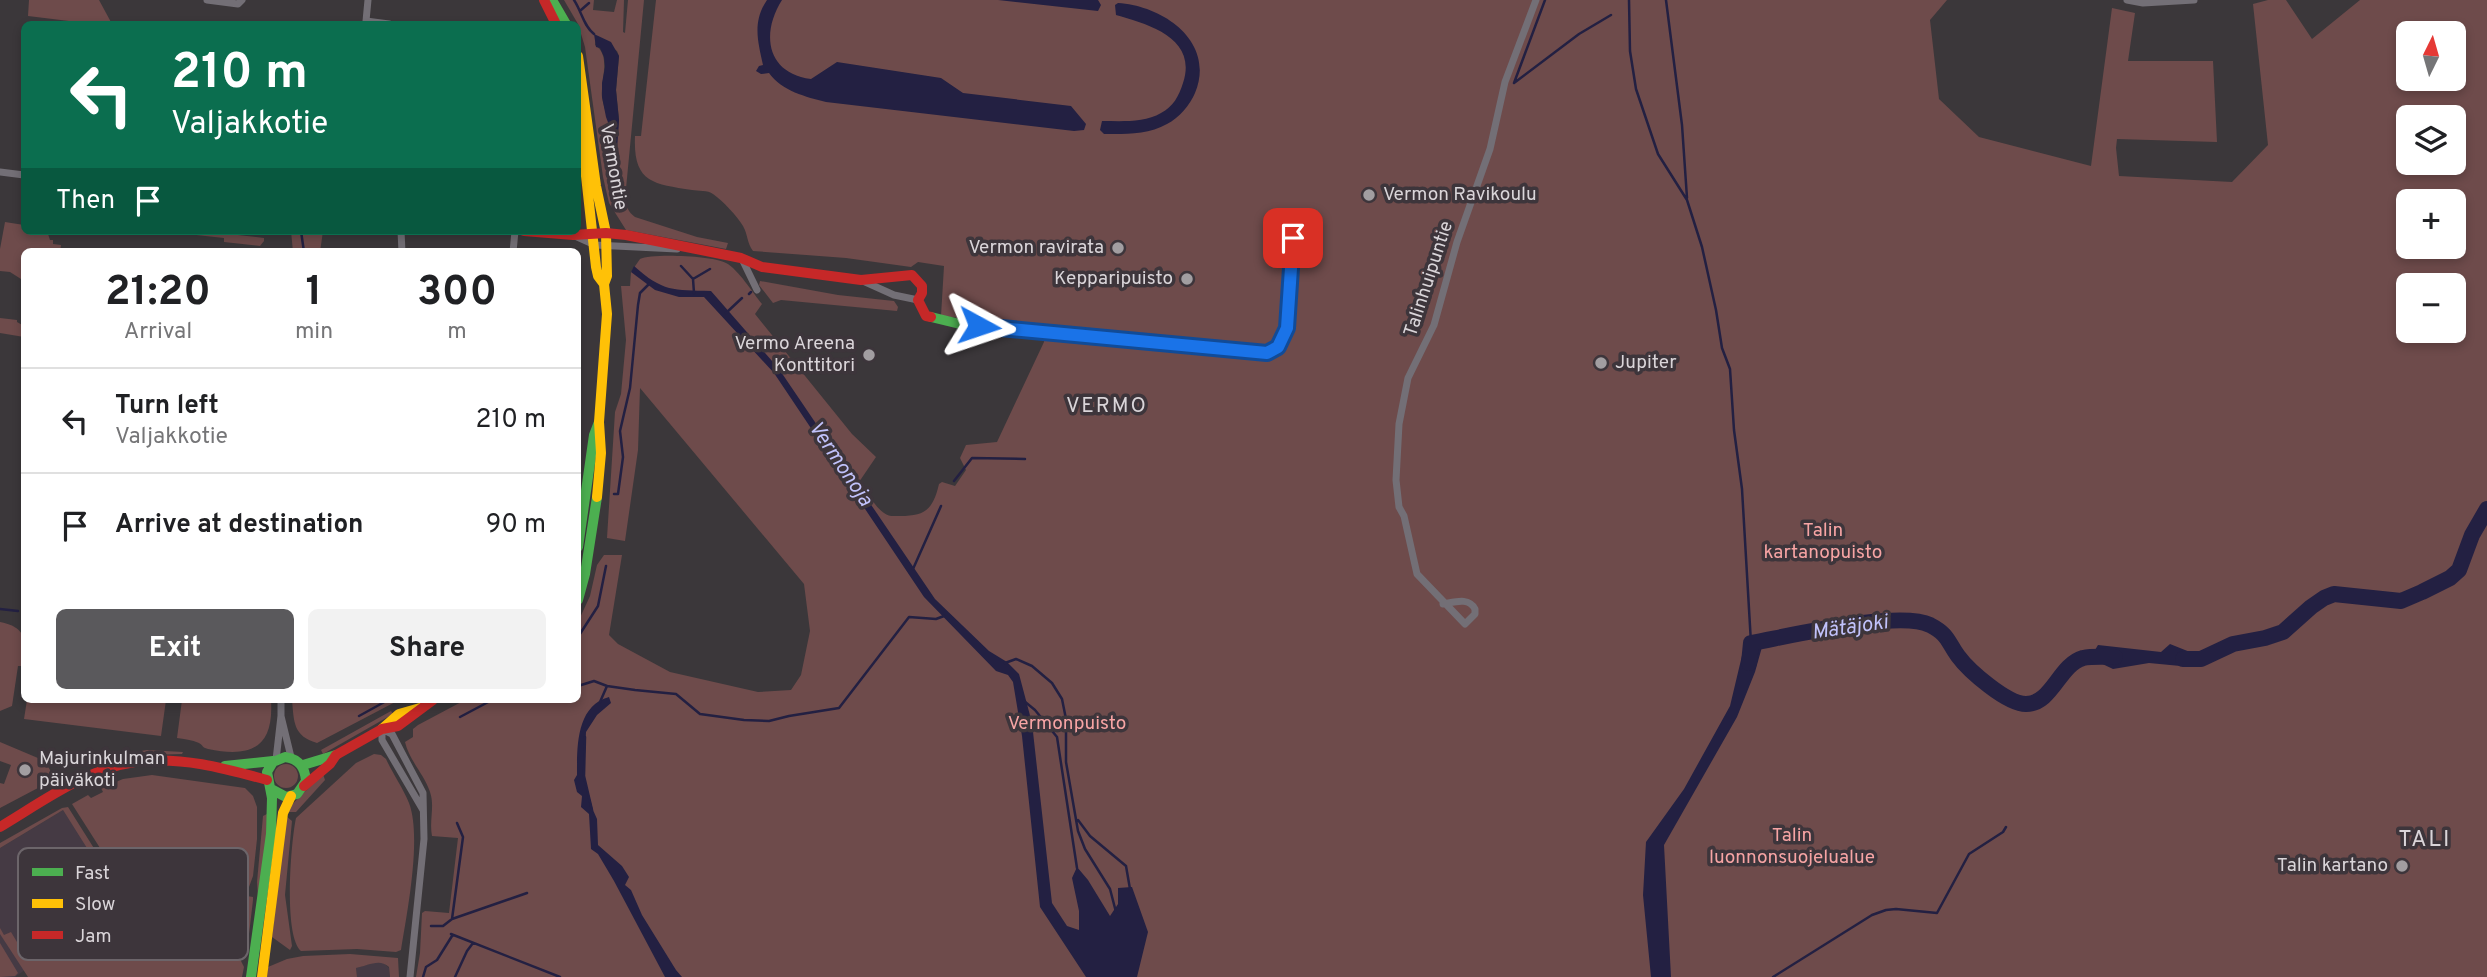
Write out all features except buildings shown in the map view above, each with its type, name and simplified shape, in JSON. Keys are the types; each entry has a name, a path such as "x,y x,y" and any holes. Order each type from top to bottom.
{"main road":[{"path":"544,0 554,21"},
{"path":"552,0 564,21"},
{"name":"Vermontie","path":"581,78 596,186 606,233 598,241"},
{"name":"Vermontie","path":"581,124 598,241 607,276 604,285 607,326 599,422 594,435 581,543"},
{"path":"606,233 741,258 762,267 861,280 912,275 919,279 923,286 918,300 926,316 964,325 1267,353 1278,347 1287,328 1293,238"},
{"path":"573,235 598,241"},
{"path":"303,765 336,755 382,729 393,717 406,709 420,708 428,703"},
{"path":"257,973 282,813 291,796 330,764 336,755"},
{"path":"211,766 290,757 303,765 307,775 304,786"},
{"path":"263,936 272,829 268,770 275,760"},
{"path":"0,827 116,766 132,763 167,761 211,766 269,784 280,796 291,796"}],"street":[{"path":"207,0 238,4 242,0"},
{"path":"366,21 368,0"},
{"name":"Talinhuipuntie","path":"1443,604 1417,575 1404,516 1399,508 1397,462 1401,406 1408,378 1434,325 1457,242 1490,149 1505,82 1536,0"},
{"path":"2127,0 2143,4 2194,0"},
{"path":"0,172 21,175"},
{"path":"598,241 691,249"},
{"path":"741,258 757,290"},
{"path":"861,280 894,295 918,300"},
{"path":"275,760 281,703"},
{"path":"281,716 290,757"},
{"path":"382,729 392,734 421,786 424,839 410,977"}],"shaded area":[{"path":"63,810 88,848 18,848 18,960 39,960 15,977 0,977 0,848"},
{"path":"376,962 384,963 389,968 390,977 357,977 356,968"}],"green space":[{"path":"29,0 99,0 110,21 69,21 28,16"},
{"path":"564,0 594,0 593,10 614,12 617,0 624,0 625,33 628,0 644,0 625,199 627,207 635,217 697,237 728,243 726,249 626,230 609,203 603,177 581,21 576,21","holes":["596,37 617,51 619,56 616,90 619,120 616,161 618,191 613,195 612,135 602,97 604,62 595,45"]},
{"path":"656,0 1947,0 1930,20 1939,99 1979,137 2091,166 2112,8 2135,13 2128,61 2213,61 2217,142 2117,139 2119,176 2232,182 2268,145 2253,4 2268,0 2286,0 2312,39 2360,0 2487,0 2487,977 416,977 422,913 449,913 458,838 432,836 430,792 405,742 413,737 413,729 418,725 459,703 581,703 581,616 590,596 597,565 604,555 622,555 609,635 618,644 670,672 758,692 791,690 801,675 810,631 804,584 640,388 638,450 625,541 607,538 615,412 621,394 626,340 621,286 630,286 631,272 640,259 657,256 697,257 726,263 735,270 762,304 755,314 852,434 876,457 859,482 877,506 889,516 916,515 927,509 934,500 939,484 942,482 955,486 966,470 960,458 966,445 997,442 1044,342 1046,327 941,316 944,266 918,262 911,267 846,258 753,251 745,229 713,194 678,188 648,178 637,163 635,136 641,136"},
{"path":"5,222 21,225 21,235 48,235 53,244 61,245 61,248 21,248 21,279 10,272 0,271 0,249"},
{"path":"196,235 238,235 264,238 264,241 260,246 224,242 224,238"},
{"path":"291,235 322,235 321,248 293,248"},
{"path":"760,281 838,295 894,301 898,307 897,311 781,300 773,303 759,285"},
{"path":"0,318 17,320 21,324 21,336 0,333"},
{"path":"0,622 9,624 21,634 21,666 18,666 12,706 0,711"},
{"path":"27,703 166,703 161,736 24,719"},
{"path":"182,703 271,703 271,716 264,739 248,750 223,751 177,738"},
{"path":"292,703 393,703 317,743 303,736 294,721"},
{"path":"391,711 393,714 323,754 321,750"},
{"name":"Majurinkulman päiväkoti","path":"0,742 45,761 55,779 0,808 0,783 4,784 11,765 0,761"},
{"path":"147,750 183,752 114,760 112,756"},
{"path":"374,754 386,759 407,797 413,818 414,855 401,950 301,951 295,942 290,908 292,846 296,818 356,763"},
{"path":"286,764 295,767 298,776 295,785 286,788 277,785 274,776 277,767"},
{"path":"323,774 325,780 296,812 287,812 298,798"},
{"path":"152,775 245,788 253,796 257,807 257,839 253,876 249,887 248,848 100,848 72,804 88,795 91,798 103,792 101,788 123,779"},
{"path":"68,807 94,848 87,848 63,810 0,848 0,843"},
{"path":"267,814 266,849 258,897 263,816"},
{"path":"286,816 292,821 285,895 292,946 290,950 272,937"},
{"path":"248,896 253,897 248,935"},
{"path":"0,928 4,935 11,932 17,942 18,960 240,960 244,967 242,977 28,977 0,934"},
{"path":"0,943 18,973 15,976 0,977"},
{"path":"350,954 398,958 399,977 390,977 389,967 377,963 356,968 357,977 267,977 268,967 287,959"}],"water":[{"path":"767,0 782,0 771,25 772,50 785,69 796,75 811,79 837,62 941,78 963,93 1071,106 1086,124 1084,130 826,102 795,92 769,73 761,74 756,71 763,65 758,24"},
{"path":"998,0 1098,0 1101,5 1098,11"},
{"path":"1118,3 1152,11 1168,19 1182,30 1192,43 1198,58 1200,75 1195,93 1180,115 1160,128 1128,134 1104,134 1100,130 1102,121 1132,121 1154,116 1169,108 1180,92 1186,68 1177,44 1155,29 1116,15 1115,5"},
{"path":"594,34 611,42 619,56 616,90 619,120 616,161 618,191 613,195 612,133 602,97 604,57 600,48 596,47"},
{"path":"634,266 653,281 669,288 711,291 779,369 935,599 989,651 1007,662 1019,674 1032,723 1052,903 1067,926 1079,930 1079,911 1072,878 1077,867 1110,916 1118,904 1118,888 1132,887 1148,932 1137,977 1086,977 1040,907 1022,736 1013,682 1008,675 996,671 924,597 774,373 704,297 679,297 655,290 631,272"},
{"path":"1745,643 1762,647 1737,717 1664,845 1671,977 1651,977 1643,895 1646,842 1684,789 1730,706"},
{"path":"2170,644 2200,656 2202,662 2191,667 2149,663 2113,669 2094,660 2092,655 2098,645 2161,652"},
{"path":"609,697 611,703 597,715 586,732 584,776 597,819 598,845 622,866 629,877 625,885 631,890 642,915 682,977 665,977 614,881 598,854 591,849 589,814 581,807 582,796 577,792 574,780 577,775 578,740 584,718 590,709"}],"waterway":[{"path":"574,0 587,27 594,34"},
{"path":"1545,0 1514,83 1579,34 1611,15"},
{"path":"1629,0 1630,51 1636,89 1658,154 1687,200 1702,247 1722,348 1730,369 1742,489 1751,643"},
{"path":"1666,0 1682,125 1687,198"},
{"path":"581,10 589,3"},
{"path":"302,235 303,248"},
{"path":"681,266 693,279 694,293"},
{"path":"693,279 710,269"},
{"path":"614,494 618,494 623,457 620,431 630,388 638,305 640,293 649,284"},
{"path":"726,313 742,298"},
{"path":"954,481 972,458 1025,459"},
{"path":"913,569 941,506"},
{"name":"Mätäjoki","path":"2183,659 2201,659 2233,644 2283,632 2311,607 2334,594 2401,601 2422,592 2450,578 2459,570 2472,535 2487,509"},
{"path":"581,632 598,606 606,566"},
{"path":"0,609 18,611"},
{"path":"581,685 594,681 607,686 676,694 700,714 744,720 769,721 839,708 909,617 936,619 944,616"},
{"name":"Mätäjoki","path":"1749,663 1751,643 1870,622 1915,621 1930,625 1941,632 1963,662 1989,686 2009,699 2026,704 2042,698 2075,662 2087,657 2115,657"},
{"path":"1005,663 1016,659 1032,666 1052,683 1062,699 1066,719 1066,762 1078,831 1085,849 1110,889 1116,912"},
{"path":"600,702 607,686"},
{"name":"Vermonoja","path":"1024,701 1057,737 1077,868"},
{"path":"359,716 383,703"},
{"path":"460,717 486,703"},
{"path":"585,737 584,776 592,810"},
{"path":"1078,820 1090,836 1126,866 1130,889"},
{"path":"452,919 463,837 457,823"},
{"path":"1773,977 1872,915 1896,909 1937,913 1969,854 2003,832 2006,827"},
{"path":"443,926 452,919 527,893"},
{"path":"431,926 442,926"},
{"path":"451,934 560,977"},
{"path":"423,977 426,967 437,960 452,936"},
{"path":"455,977 473,943"}],"traffic: fast":[{"path":"552,0 564,21"},
{"path":"931,317 964,325 1267,353 1278,347 1287,328 1293,238"},
{"path":"581,526 594,435 599,422"},
{"path":"581,589 597,497"},
{"path":"303,765 336,755"},
{"path":"251,977 271,834 272,798 267,772 273,762 285,757 300,764 306,781 297,794 286,797 271,789"},
{"path":"225,766 273,761"}],"traffic: slow":[{"path":"581,78 596,186 606,233 607,276 604,284 607,314 597,497"},
{"path":"581,130 596,267 604,284"},
{"path":"382,729 399,714 420,708"},
{"path":"262,977 283,813 291,796"}],"traffic: jam":[{"path":"544,0 554,21"},
{"path":"581,235 626,235 741,258 762,267 861,280 912,275 922,286 918,300 926,316 931,317"},
{"path":"304,786 330,764 336,755 382,729 398,726 429,703"},
{"path":"0,827 82,779 135,762 185,762 218,767 267,780"}],"place":[{"name":"Vermon Ravikoulu","path":"1369,195"},
{"name":"Vermon ravirata","path":"1118,248"},
{"name":"Kepparipuisto","path":"1187,279"},
{"name":"Vermo Areena Konttitori","path":"869,355"},
{"name":"Jupiter","path":"1601,363"},
{"name":"Majurinkulman päiväkoti","path":"25,770"},
{"name":"Talin kartano","path":"2402,866"}],"district":[{"name":"VERMO","path":"1107,406"},
{"name":"TALI","path":"2425,840"}],"route":[{"path":"979,326 1267,353 1278,347 1287,328 1293,238"}],"park label":[{"name":"Talin kartanopuisto","path":"1823,542"},
{"name":"Vermonpuisto","path":"1067,724"},
{"name":"Talin luonnonsuojelualue","path":"1792,847"}]}
